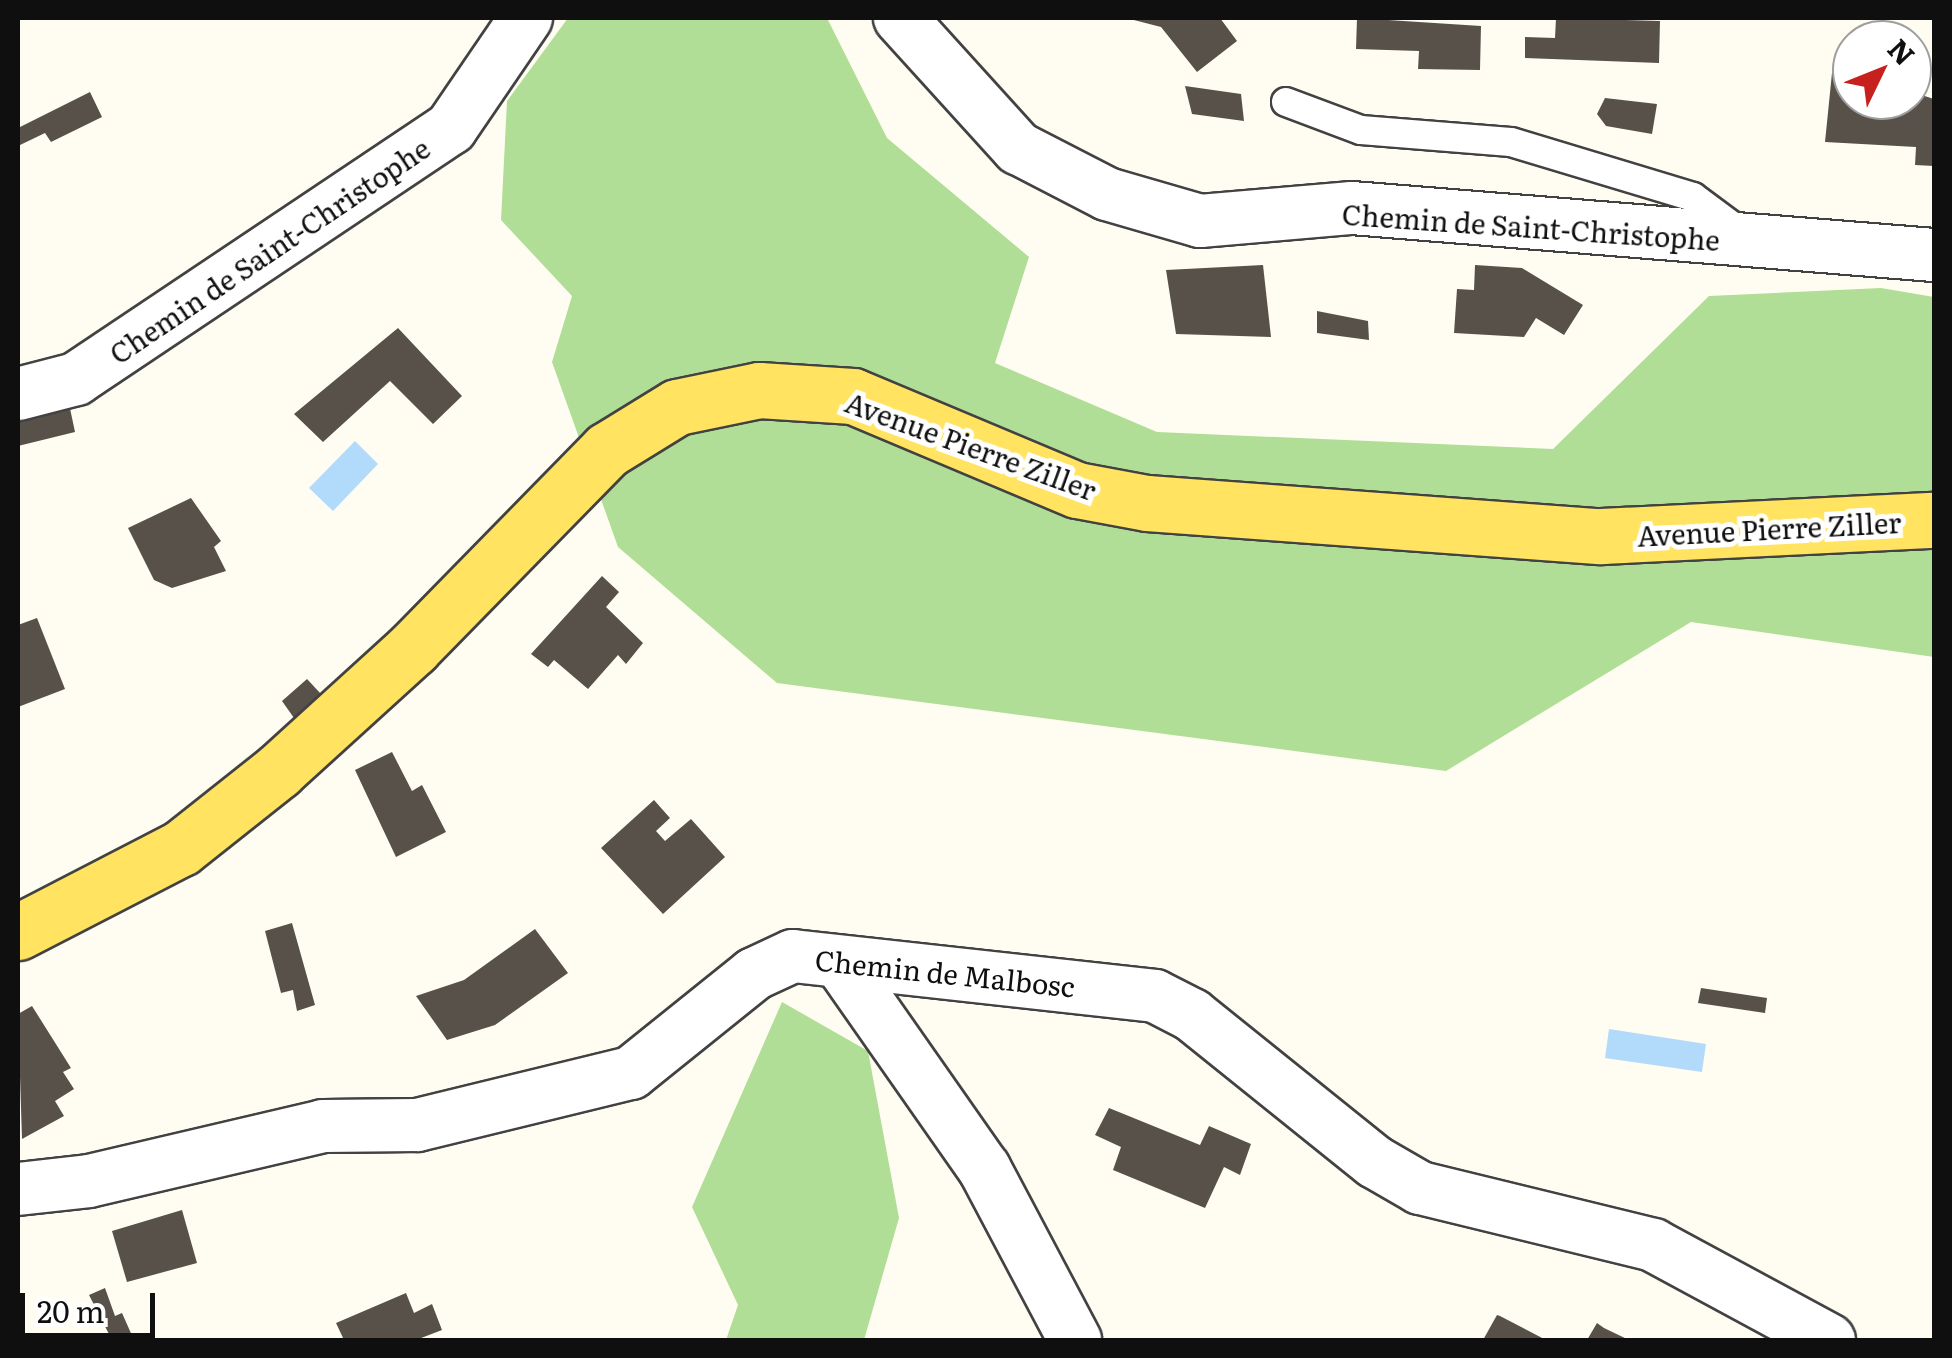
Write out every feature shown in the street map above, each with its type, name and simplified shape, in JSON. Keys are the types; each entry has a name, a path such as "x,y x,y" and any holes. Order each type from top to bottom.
{"main road":[{"name":"Avenue Pierre Ziller","path":"18,932 73,910 182,848 413,648 607,450 693,403 758,390 853,396 1077,490 1146,503 1600,536 1934,520"}],"street":[{"name":"Chemin de Saint-Christophe","path":"18,394 91,370 452,128 526,18"},
{"name":"Chemin de Saint-Christophe","path":"900,18 1018,148 1107,194 1200,220 1352,208 1756,244 1934,255"},
{"name":"Chemin de Malbosc","path":"18,1188 89,1181 323,1126 417,1125 631,1074 754,974 793,956 843,967 1048,979 1154,996 1192,1015 1375,1162 1420,1188 1465,1205 1653,1245 1828,1340"},
{"path":"843,967 984,1168 1075,1340"}],"lane":[{"path":"1286,102 1361,130 1511,142 1693,197 1756,244"}],"green space":[{"path":"568,18 827,18 887,138 1029,257 995,363 1157,432 1553,449 1709,296 1881,288 1934,297 1934,657 1691,622 1446,771 777,683 618,547 552,362 572,296 501,220 507,101"},
{"path":"782,1002 868,1051 899,1218 864,1340 726,1340 738,1305 692,1207"}],"water":[{"path":"355,441 378,464 333,511 309,488"},
{"path":"1609,1029 1706,1044 1702,1072 1605,1058"}],"building":[{"path":"1126,18 1220,18 1237,41 1197,72 1161,27"},
{"path":"1357,18 1481,26 1480,70 1418,69 1419,51 1356,49"},
{"path":"1556,18 1660,21 1659,63 1525,58 1525,37 1555,38"},
{"path":"1832,73 1832,120 1932,120 1934,99 1934,166 1915,165 1916,147 1825,142"},
{"path":"1185,86 1241,94 1244,121 1192,114"},
{"path":"90,92 102,117 51,142 45,133 18,146 18,128"},
{"path":"1605,98 1657,104 1652,134 1606,126 1597,114"},
{"path":"1263,265 1271,337 1176,334 1166,270"},
{"path":"1475,265 1522,268 1583,305 1564,335 1536,318 1524,337 1454,333 1457,289 1474,290"},
{"path":"1317,311 1368,321 1369,340 1317,333"},
{"path":"398,328 462,396 433,424 390,381 323,442 294,414"},
{"path":"68,399 75,432 18,446 18,410"},
{"path":"191,498 221,541 214,547 226,571 172,588 154,580 128,528"},
{"path":"602,576 619,592 606,607 643,643 626,664 618,655 588,689 554,660 548,667 531,654"},
{"path":"37,618 65,689 18,707 18,625"},
{"path":"307,679 321,694 294,718 282,701"},
{"path":"392,752 412,791 422,785 446,832 396,857 355,770"},
{"path":"654,800 670,818 656,831 665,841 691,819 725,857 663,914 601,848"},
{"path":"292,923 315,1005 297,1011 293,990 281,993 265,931"},
{"path":"535,929 568,973 495,1025 447,1040 416,996 464,980"},
{"path":"1701,988 1767,998 1765,1013 1698,1003"},
{"path":"32,1006 71,1068 63,1072 74,1089 55,1101 64,1116 22,1139 18,1014"},
{"path":"1109,1108 1200,1145 1209,1126 1251,1144 1240,1175 1224,1167 1205,1208 1113,1170 1121,1147 1095,1135"},
{"path":"182,1210 197,1263 127,1282 112,1231"},
{"path":"105,1288 115,1316 122,1313 134,1340 112,1340 89,1295"},
{"path":"406,1293 414,1313 432,1304 442,1330 416,1340 344,1340 336,1323"},
{"path":"1497,1315 1500,1316 1546,1340 1483,1340"},
{"path":"1597,1323 1604,1328 1629,1340 1587,1340"}]}
